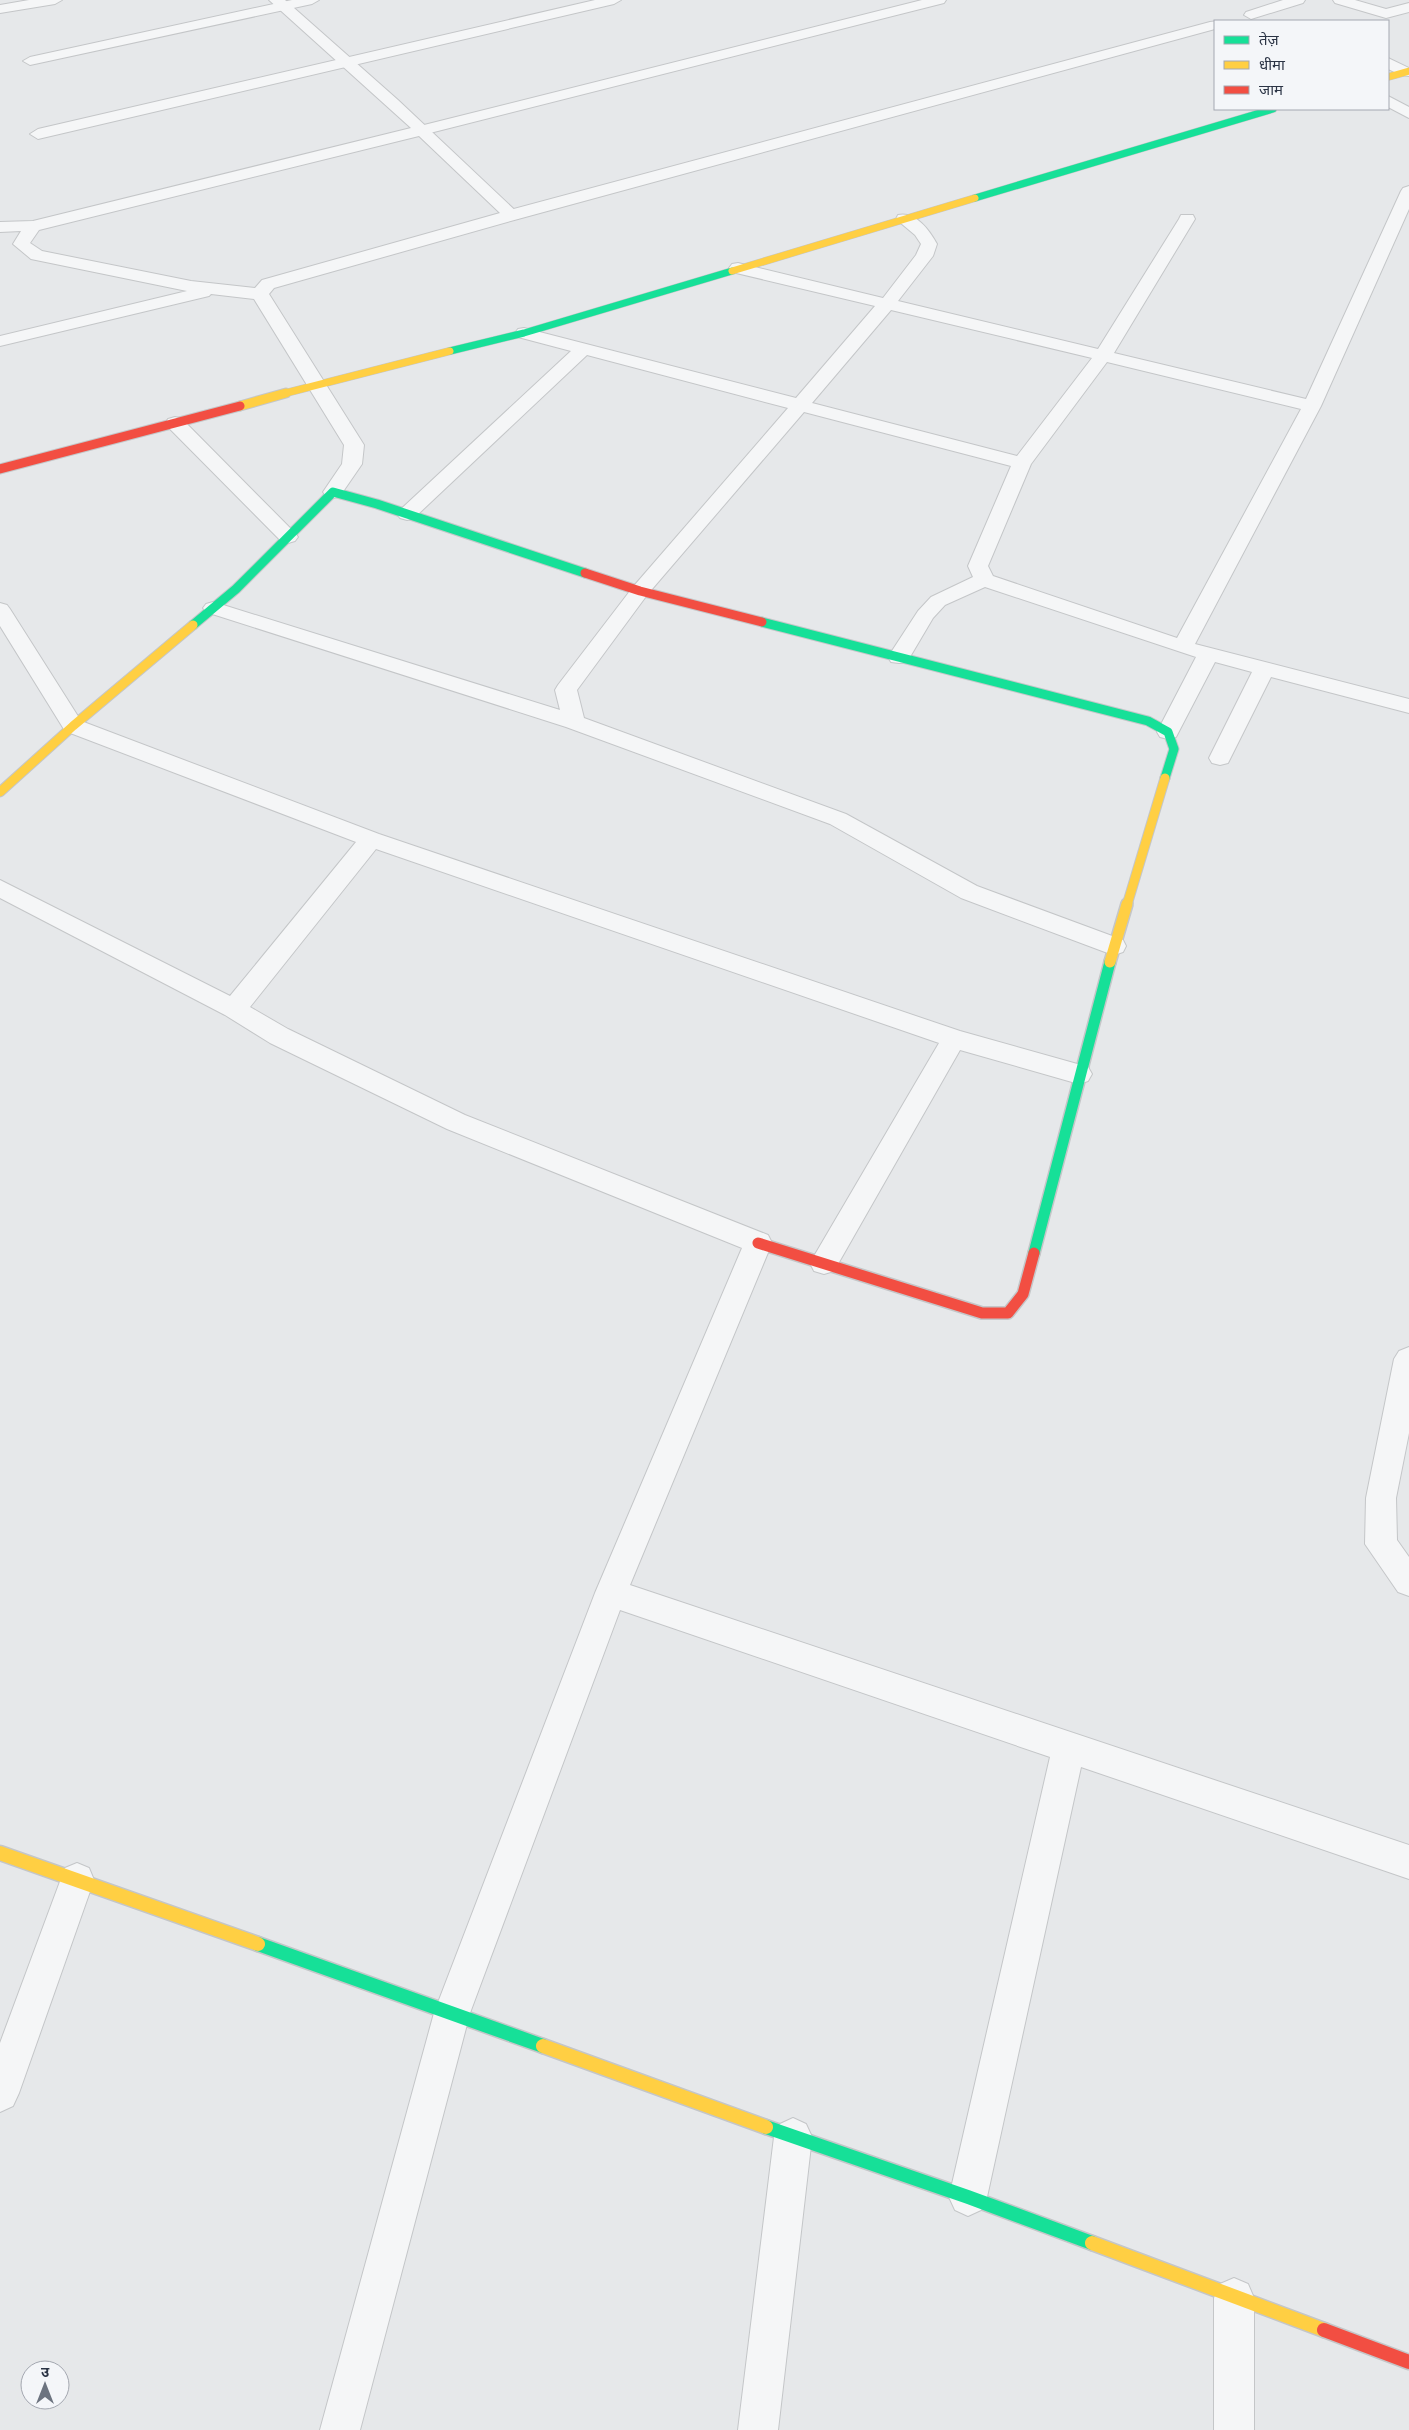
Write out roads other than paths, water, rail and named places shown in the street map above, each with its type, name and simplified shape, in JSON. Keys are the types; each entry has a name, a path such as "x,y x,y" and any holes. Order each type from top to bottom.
{"street":[{"path":"0,9 54,0"},
{"path":"30,61 280,3 312,0"},
{"path":"38,134 614,0"},
{"path":"0,226 33,226 939,0"},
{"path":"1236,19 1251,16 1298,0"},
{"path":"1340,0 1386,14 1409,24"},
{"path":"280,3 422,130 512,214"},
{"path":"1365,20 1409,7"},
{"path":"1251,16 1270,20"},
{"path":"260,294 268,284 512,214 1214,25"},
{"path":"1389,63 1407,71"},
{"path":"1389,77 1407,71"},
{"path":"1389,102 1409,113"},
{"path":"0,469 316,385 524,334 738,268 1270,110"},
{"path":"1183,648 1312,406 1409,191"},
{"path":"984,580 978,566 1022,463 1102,356 1187,218"},
{"path":"574,722 566,690 640,591 886,305 924,256 929,244 922,232 904,219"},
{"path":"33,226 14,247 37,255 215,289 260,294"},
{"path":"738,268 1312,406"},
{"path":"0,341 215,289"},
{"path":"0,792 73,726 236,589 333,492 352,464 354,445 260,294"},
{"path":"524,334 1022,463"},
{"path":"407,514 583,349"},
{"path":"175,423 288,537"},
{"path":"0,888 234,1009 279,1036 456,1122 758,1243 982,1313 1008,1313 1023,1294 1114,946 1174,749 1168,732 1148,721 640,591 407,514 333,492"},
{"path":"899,657 925,615 938,601 984,580 1183,648 1409,706"},
{"path":"213,608 574,722 838,819 969,892 1114,946"},
{"path":"0,609 73,726 371,839 954,1039 1079,1074"},
{"path":"1168,732 1208,654"},
{"path":"1220,758 1264,669"},
{"path":"234,1009 371,839"},
{"path":"824,1264 954,1039"},
{"path":"340,2430 452,2013 611,1593 758,1243"},
{"path":"1409,1359 1380,1498 1381,1544 1409,1582"},
{"path":"611,1593 1409,1862"},
{"path":"968,2197 1069,1747"},
{"path":"0,1852 793,2137 968,2197 1409,2362"},
{"path":"0,2093 77,1880"},
{"path":"758,2430 793,2137"},
{"path":"1234,2298 1234,2430"}]}
